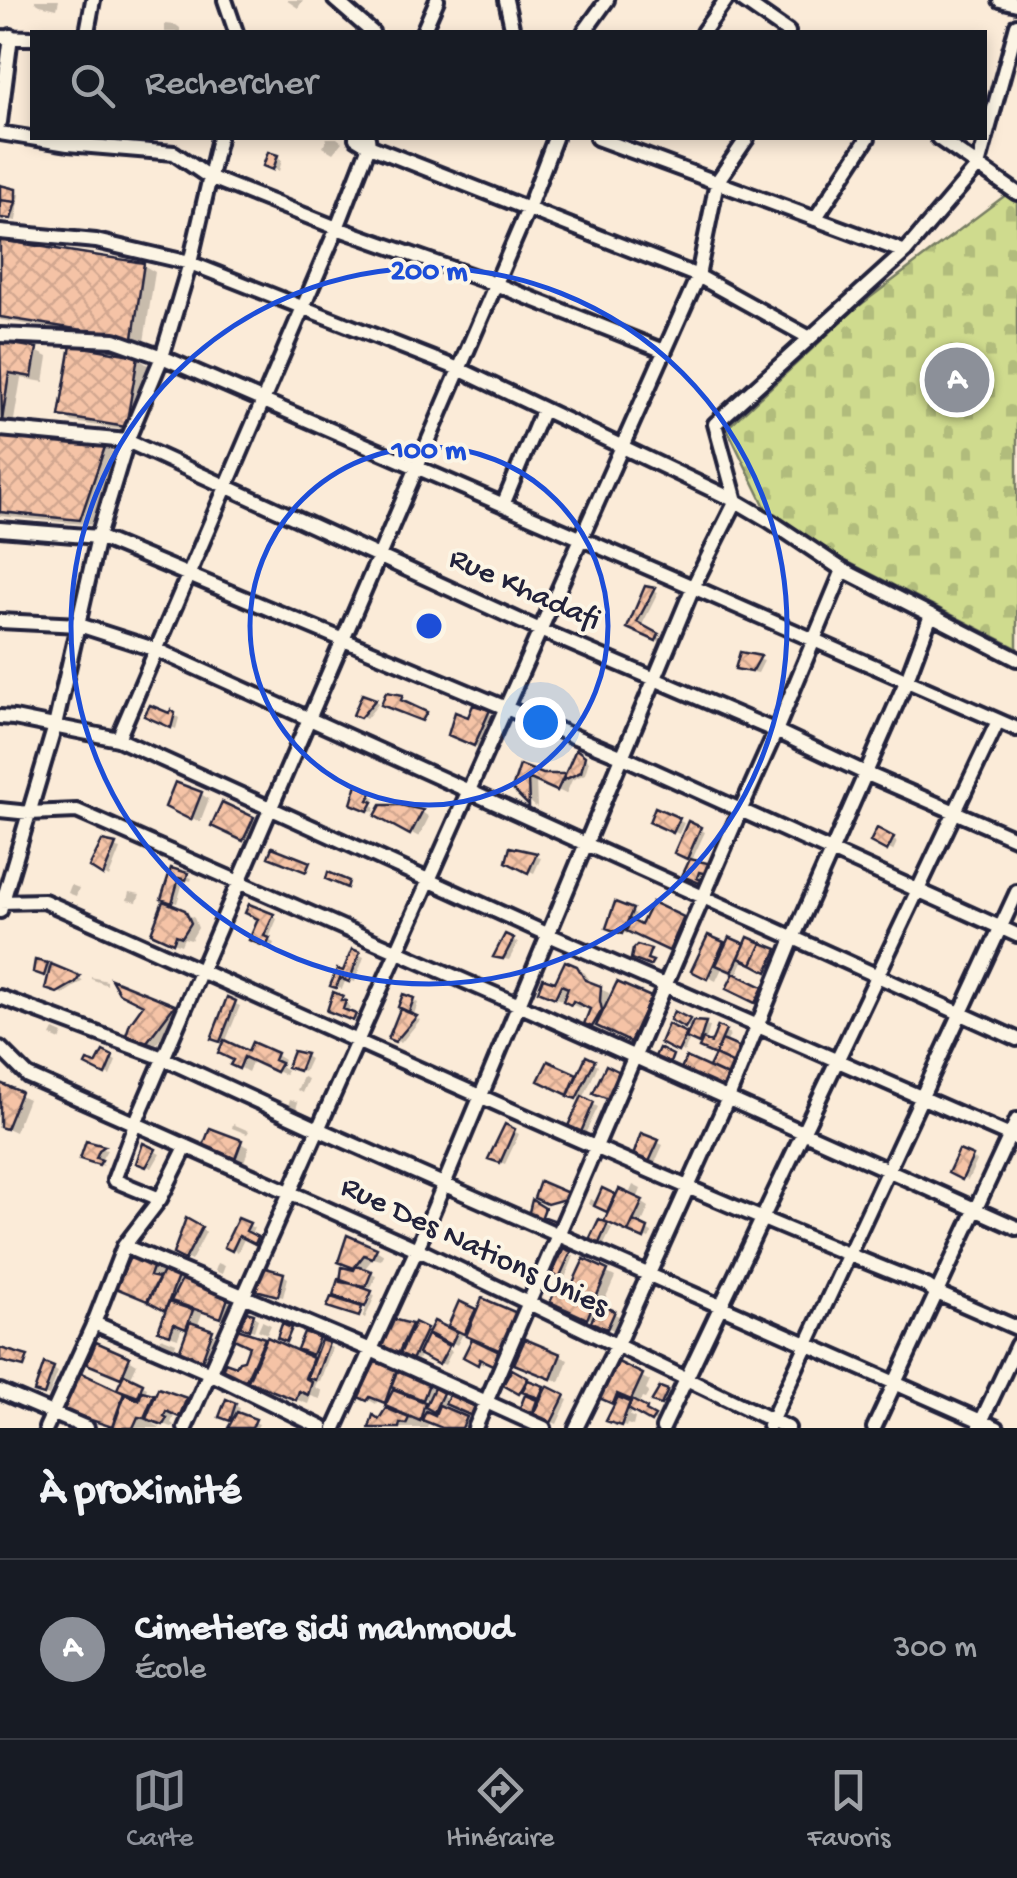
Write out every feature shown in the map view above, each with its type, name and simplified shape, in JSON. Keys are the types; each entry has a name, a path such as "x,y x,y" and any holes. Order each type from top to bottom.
{"street":[{"path":"87,30 93,0"},
{"path":"224,0 235,30"},
{"path":"336,0 370,30"},
{"path":"425,30 437,0"},
{"path":"506,0 514,30"},
{"path":"585,30 607,0"},
{"path":"704,30 726,0"},
{"path":"742,0 785,30"},
{"path":"1000,0 1017,4"},
{"path":"987,133 1017,25"},
{"path":"0,122 6,36"},
{"path":"0,133 30,136"},
{"path":"218,140 190,263 162,358 128,442 98,537 55,726 1,905 44,902 1017,1328"},
{"path":"160,1199 114,1180 554,140"},
{"path":"185,1428 698,276 717,182 746,140"},
{"path":"815,219 867,140"},
{"path":"941,140 1017,193"},
{"path":"335,1428 417,1249 693,586 736,502 716,424 905,252 978,166 985,140"},
{"path":"69,141 174,153 209,177 337,228 496,284 664,352"},
{"path":"624,141 717,182 905,252"},
{"path":"118,739 337,228 368,142 698,276 810,338"},
{"path":"0,232 96,241 190,263 459,370 736,502 770,520 843,570 1017,659"},
{"path":"0,335 114,340 162,358 1017,729"},
{"path":"502,505 544,409"},
{"name":"Rue Khadafi","path":"0,429 128,442 540,630 1017,840"},
{"path":"0,529 98,537 624,757 1017,935"},
{"path":"475,1428 843,570"},
{"path":"576,1428 728,1098 831,849 906,682 930,615"},
{"path":"0,621 80,625 158,650 1017,1038"},
{"path":"0,717 118,739 549,934 1013,1137"},
{"path":"663,1428 998,721"},
{"path":"0,810 77,811 1017,1228"},
{"path":"770,1424 1017,892"},
{"path":"0,997 163,1058 895,1383 979,1424 997,1428"},
{"name":"Rue Des Nations Unies","path":"0,1048 28,1076 417,1249 686,1379 770,1424 788,1428"},
{"path":"874,1428 1013,1137 1017,1120"},
{"path":"46,1428 124,1246 160,1199 186,1147"},
{"path":"124,1246 544,1428"},
{"path":"94,1323 210,1373 322,1428"},
{"path":"979,1424 1017,1345"},
{"path":"0,1392 87,1428"}],"green space":[{"path":"1007,194 1017,201 1017,648 809,542 768,513 727,428 855,309"}],"building":[{"path":"268,152 278,155 273,170 263,166"},
{"path":"0,185 16,189 16,202 0,200"},
{"path":"0,200 16,202 11,219 0,218"},
{"path":"0,240 144,263 133,338 0,317"},
{"path":"0,342 37,348 32,377 9,373 2,421"},
{"path":"71,345 138,356 126,427 59,416"},
{"path":"0,434 106,444 80,520 0,512"},
{"path":"645,586 655,588 637,622 659,634 656,641 627,628"},
{"path":"740,652 761,656 752,672 735,669"},
{"path":"386,692 403,695 401,700 427,712 422,721 381,705"},
{"path":"362,694 376,699 360,718 353,715"},
{"path":"150,705 175,713 171,728 144,716"},
{"path":"473,705 490,710 474,746 448,735 455,712 468,717"},
{"path":"576,749 585,756 581,772 562,781"},
{"path":"520,765 543,774 565,774 557,791 528,778 529,806 512,789"},
{"path":"175,782 202,792 191,820 165,807"},
{"path":"357,784 372,793 368,811 351,804"},
{"path":"222,802 254,817 243,841 211,826"},
{"path":"381,805 423,810 410,835 375,816"},
{"path":"655,807 680,818 673,833 649,822"},
{"path":"688,821 701,827 687,859 674,853"},
{"path":"877,828 894,837 887,851 870,842"},
{"path":"102,841 116,844 103,876 89,867"},
{"path":"272,847 310,862 306,872 268,857"},
{"path":"510,847 537,853 528,873 506,862"},
{"path":"690,859 712,864 707,874 699,872 697,878 702,884 682,876"},
{"path":"171,868 188,873 186,880 179,878 172,903 161,899"},
{"path":"328,872 349,881 347,888 326,879"},
{"path":"163,901 185,910 191,923 182,937 176,935 173,943 151,933"},
{"path":"615,902 633,909 622,934 606,928"},
{"path":"652,902 684,917 669,951 626,931 631,920 641,925"},
{"path":"249,904 274,914 264,936 270,938 266,947 249,940 258,919 245,913"},
{"path":"505,934 514,938 503,959 493,957"},
{"path":"708,935 724,942 707,979 691,971"},
{"path":"729,937 745,944 732,972 716,965"},
{"path":"748,937 762,943 752,964 739,958"},
{"path":"762,943 777,949 767,972 752,964"},
{"path":"637,945 651,949 647,959 653,961 650,966 631,959"},
{"path":"352,949 360,952 349,982 340,978 336,988 330,986 337,969 343,971"},
{"path":"35,960 48,963 44,976 33,972"},
{"path":"565,961 577,966 585,980 601,986 602,1010 592,1027 584,1024 590,1009 563,1001 568,988 561,985 555,998 538,991 543,978 555,982"},
{"path":"51,964 80,976 57,993 45,989"},
{"path":"734,973 763,987 755,1003 726,989"},
{"path":"111,979 175,1005 143,1047 124,1041 130,1023 143,1005 119,993"},
{"path":"617,982 651,997 630,1042 596,1026"},
{"path":"333,992 346,1001 343,1009 356,1014 353,1021 327,1011"},
{"path":"403,994 414,998 409,1012 398,1007"},
{"path":"227,997 236,1001 220,1042 211,1039"},
{"path":"400,1009 417,1016 395,1042 388,1039"},
{"path":"674,1011 690,1019 685,1028 670,1020"},
{"path":"693,1021 706,1022 699,1044 686,1038"},
{"path":"668,1024 687,1033 678,1052 660,1043"},
{"path":"718,1026 726,1030 715,1055 699,1048 703,1039 711,1043"},
{"path":"224,1040 248,1051 252,1042 277,1053 274,1060 281,1063 276,1072 244,1057 239,1069 230,1065 233,1060 218,1053"},
{"path":"722,1040 741,1048 734,1064 715,1055"},
{"path":"659,1048 673,1055 668,1068 653,1061"},
{"path":"103,1051 113,1056 105,1075 85,1065 87,1061 96,1064"},
{"path":"293,1051 306,1054 299,1071 287,1067"},
{"path":"715,1055 734,1064 728,1076 709,1067"},
{"path":"586,1056 595,1060 576,1099 568,1096"},
{"path":"686,1057 728,1076 723,1088 681,1069"},
{"path":"548,1061 577,1074 568,1095 538,1081"},
{"path":"606,1065 620,1072 608,1099 593,1093"},
{"path":"0,1083 21,1092 6,1129 0,1127"},
{"path":"582,1096 594,1102 581,1132 568,1126"},
{"path":"505,1124 515,1129 500,1163 488,1159"},
{"path":"210,1128 242,1140 235,1159 203,1146"},
{"path":"641,1133 659,1140 648,1164 633,1156"},
{"path":"86,1141 105,1146 96,1158 102,1160 99,1165 80,1159"},
{"path":"143,1143 156,1149 146,1167 136,1163"},
{"path":"959,1150 973,1156 962,1180 948,1173"},
{"path":"540,1181 568,1193 565,1199 547,1204 534,1198"},
{"path":"602,1188 615,1194 607,1212 594,1206"},
{"path":"619,1189 643,1200 628,1232 604,1221"},
{"path":"532,1200 545,1208 542,1216 556,1221 553,1226 528,1216"},
{"path":"186,1218 202,1227 185,1260 173,1254"},
{"path":"238,1218 250,1223 246,1231 258,1237 255,1244 239,1236 232,1251 224,1247"},
{"path":"599,1219 608,1223 597,1248 587,1244"},
{"path":"633,1221 648,1228 644,1239 628,1232"},
{"path":"347,1235 377,1248 372,1258 364,1255 354,1268 338,1262"},
{"path":"564,1248 571,1252 559,1278 552,1274"},
{"path":"131,1255 154,1265 150,1276 159,1278 147,1301 116,1288"},
{"path":"584,1259 608,1270 594,1302 569,1291"},
{"path":"356,1266 372,1271 366,1286 340,1282 342,1267 354,1270"},
{"path":"165,1267 179,1274 165,1311 148,1302"},
{"path":"262,1267 284,1273 278,1296 256,1290"},
{"path":"182,1279 228,1298 221,1318 171,1301"},
{"path":"338,1279 372,1291 365,1307 333,1295"},
{"path":"557,1288 593,1305 587,1319 550,1302"},
{"path":"331,1297 362,1307 359,1317 327,1307"},
{"path":"482,1298 517,1313 501,1351 466,1336"},
{"path":"459,1301 476,1309 464,1334 448,1326"},
{"path":"169,1302 193,1310 186,1329 174,1324 170,1335 158,1331"},
{"path":"599,1304 615,1311 607,1329 591,1322"},
{"path":"243,1311 254,1314 249,1330 238,1326"},
{"path":"392,1319 412,1324 398,1354 381,1346"},
{"path":"434,1321 457,1332 451,1345 428,1333"},
{"path":"190,1322 213,1330 202,1360 179,1352"},
{"path":"415,1322 427,1328 412,1360 400,1354"},
{"path":"282,1324 292,1328 286,1342 277,1338"},
{"path":"237,1329 265,1338 246,1380 222,1373 225,1362 236,1366 244,1360 249,1346 234,1339"},
{"path":"304,1332 319,1337 312,1355 297,1349"},
{"path":"427,1335 449,1346 439,1365 418,1354"},
{"path":"267,1337 313,1358 305,1378 312,1382 308,1395 299,1391 296,1400 248,1381"},
{"path":"472,1339 505,1355 499,1368 480,1359 478,1365 463,1357"},
{"path":"525,1339 561,1354 551,1379 514,1364"},
{"path":"321,1340 329,1343 315,1380 307,1377"},
{"path":"96,1342 130,1357 121,1378 87,1364"},
{"path":"0,1348 28,1356 24,1367 0,1361"},
{"path":"375,1362 397,1369 385,1403 358,1397"},
{"path":"618,1362 643,1374 631,1400 617,1394 613,1404 599,1398"},
{"path":"44,1363 54,1367 44,1395 34,1392"},
{"path":"512,1369 528,1378 519,1394 503,1385"},
{"path":"397,1371 429,1384 423,1400 391,1387"},
{"path":"79,1372 124,1393 112,1427 61,1410"},
{"path":"124,1374 143,1383 138,1397 117,1389"},
{"path":"528,1380 544,1386 539,1398 522,1392"},
{"path":"547,1386 565,1395 551,1423 533,1414"},
{"path":"660,1387 668,1390 661,1405 651,1402"},
{"path":"158,1388 187,1398 179,1417 166,1411 163,1425 146,1419"},
{"path":"434,1388 443,1393 434,1412 425,1407"},
{"path":"393,1390 425,1402 420,1421 385,1406"},
{"path":"142,1391 154,1394 144,1418 138,1417 133,1428 113,1428 125,1394 139,1400"},
{"path":"449,1395 476,1407 472,1416 445,1404"},
{"path":"525,1395 537,1400 532,1415 519,1410"},
{"path":"618,1397 630,1402 621,1426 606,1421"},
{"path":"226,1399 236,1403 230,1421 219,1417"},
{"path":"632,1400 655,1416 651,1422 628,1409"},
{"path":"439,1405 467,1417 462,1428 442,1428 422,1420 426,1411 435,1415"},
{"path":"386,1408 409,1418 406,1424 400,1423 399,1428 369,1428 373,1415 379,1419"},
{"path":"237,1412 256,1419 252,1428 228,1428"}],"place":[{"name":"Cimetiere sidi mahmoud","path":"957,380"}]}
